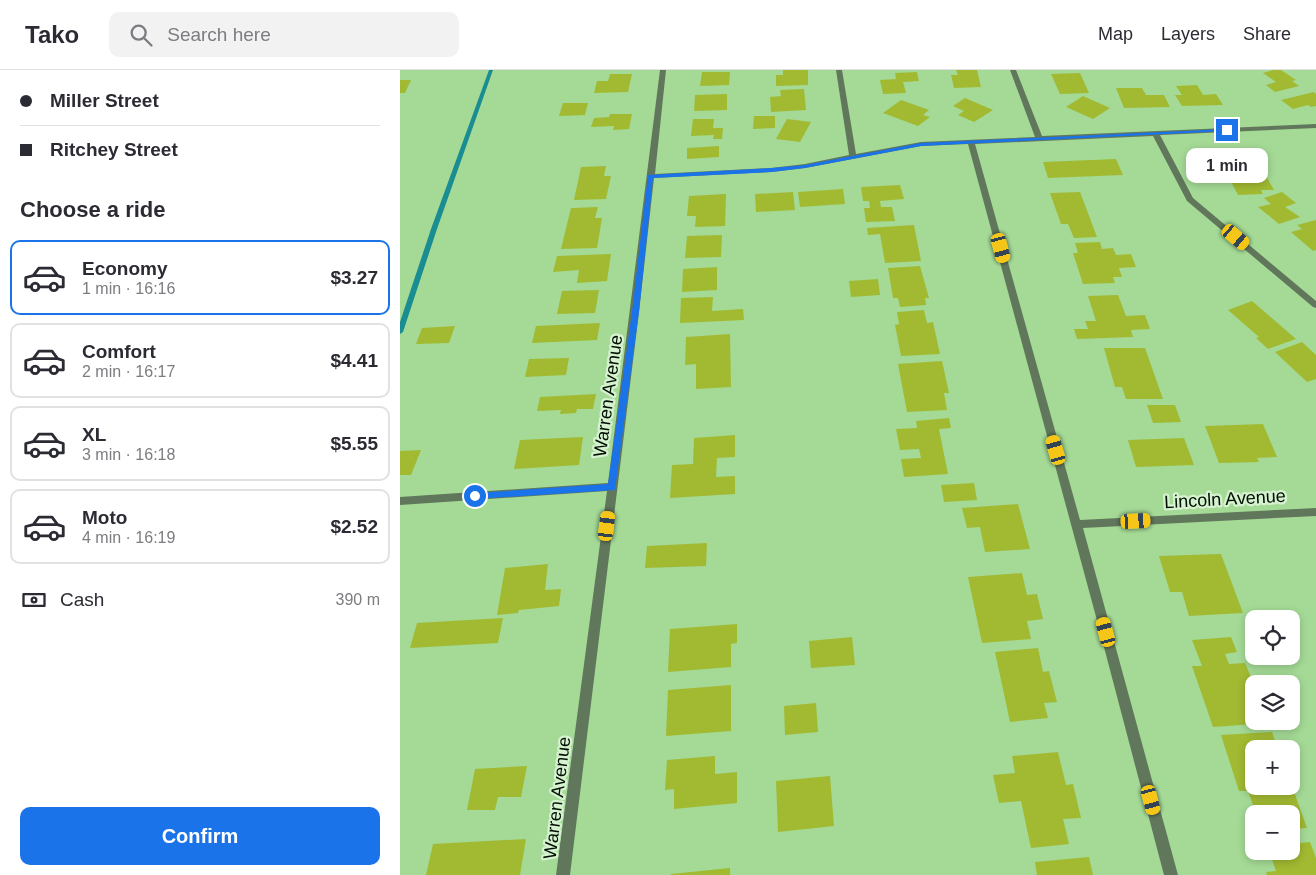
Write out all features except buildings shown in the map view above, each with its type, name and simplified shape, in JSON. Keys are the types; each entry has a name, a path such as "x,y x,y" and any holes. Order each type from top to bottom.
{"street":[{"name":"Warren Avenue","path":"563,875 635,312 663,70"},
{"path":"839,70 853,156"},
{"path":"1013,70 1039,139"},
{"path":"650,176 772,170 805,166 914,145 1316,126"},
{"path":"1156,133 1190,199 1316,305"},
{"path":"971,142 1171,875"},
{"path":"400,501 612,487"},
{"name":"Lincoln Avenue","path":"1076,524 1316,512"}],"waterway":[{"path":"400,332 434,229 491,70"}],"route":[{"path":"475,496 612,487 635,312 650,176 772,170 805,166 921,144 1227,130"}]}
